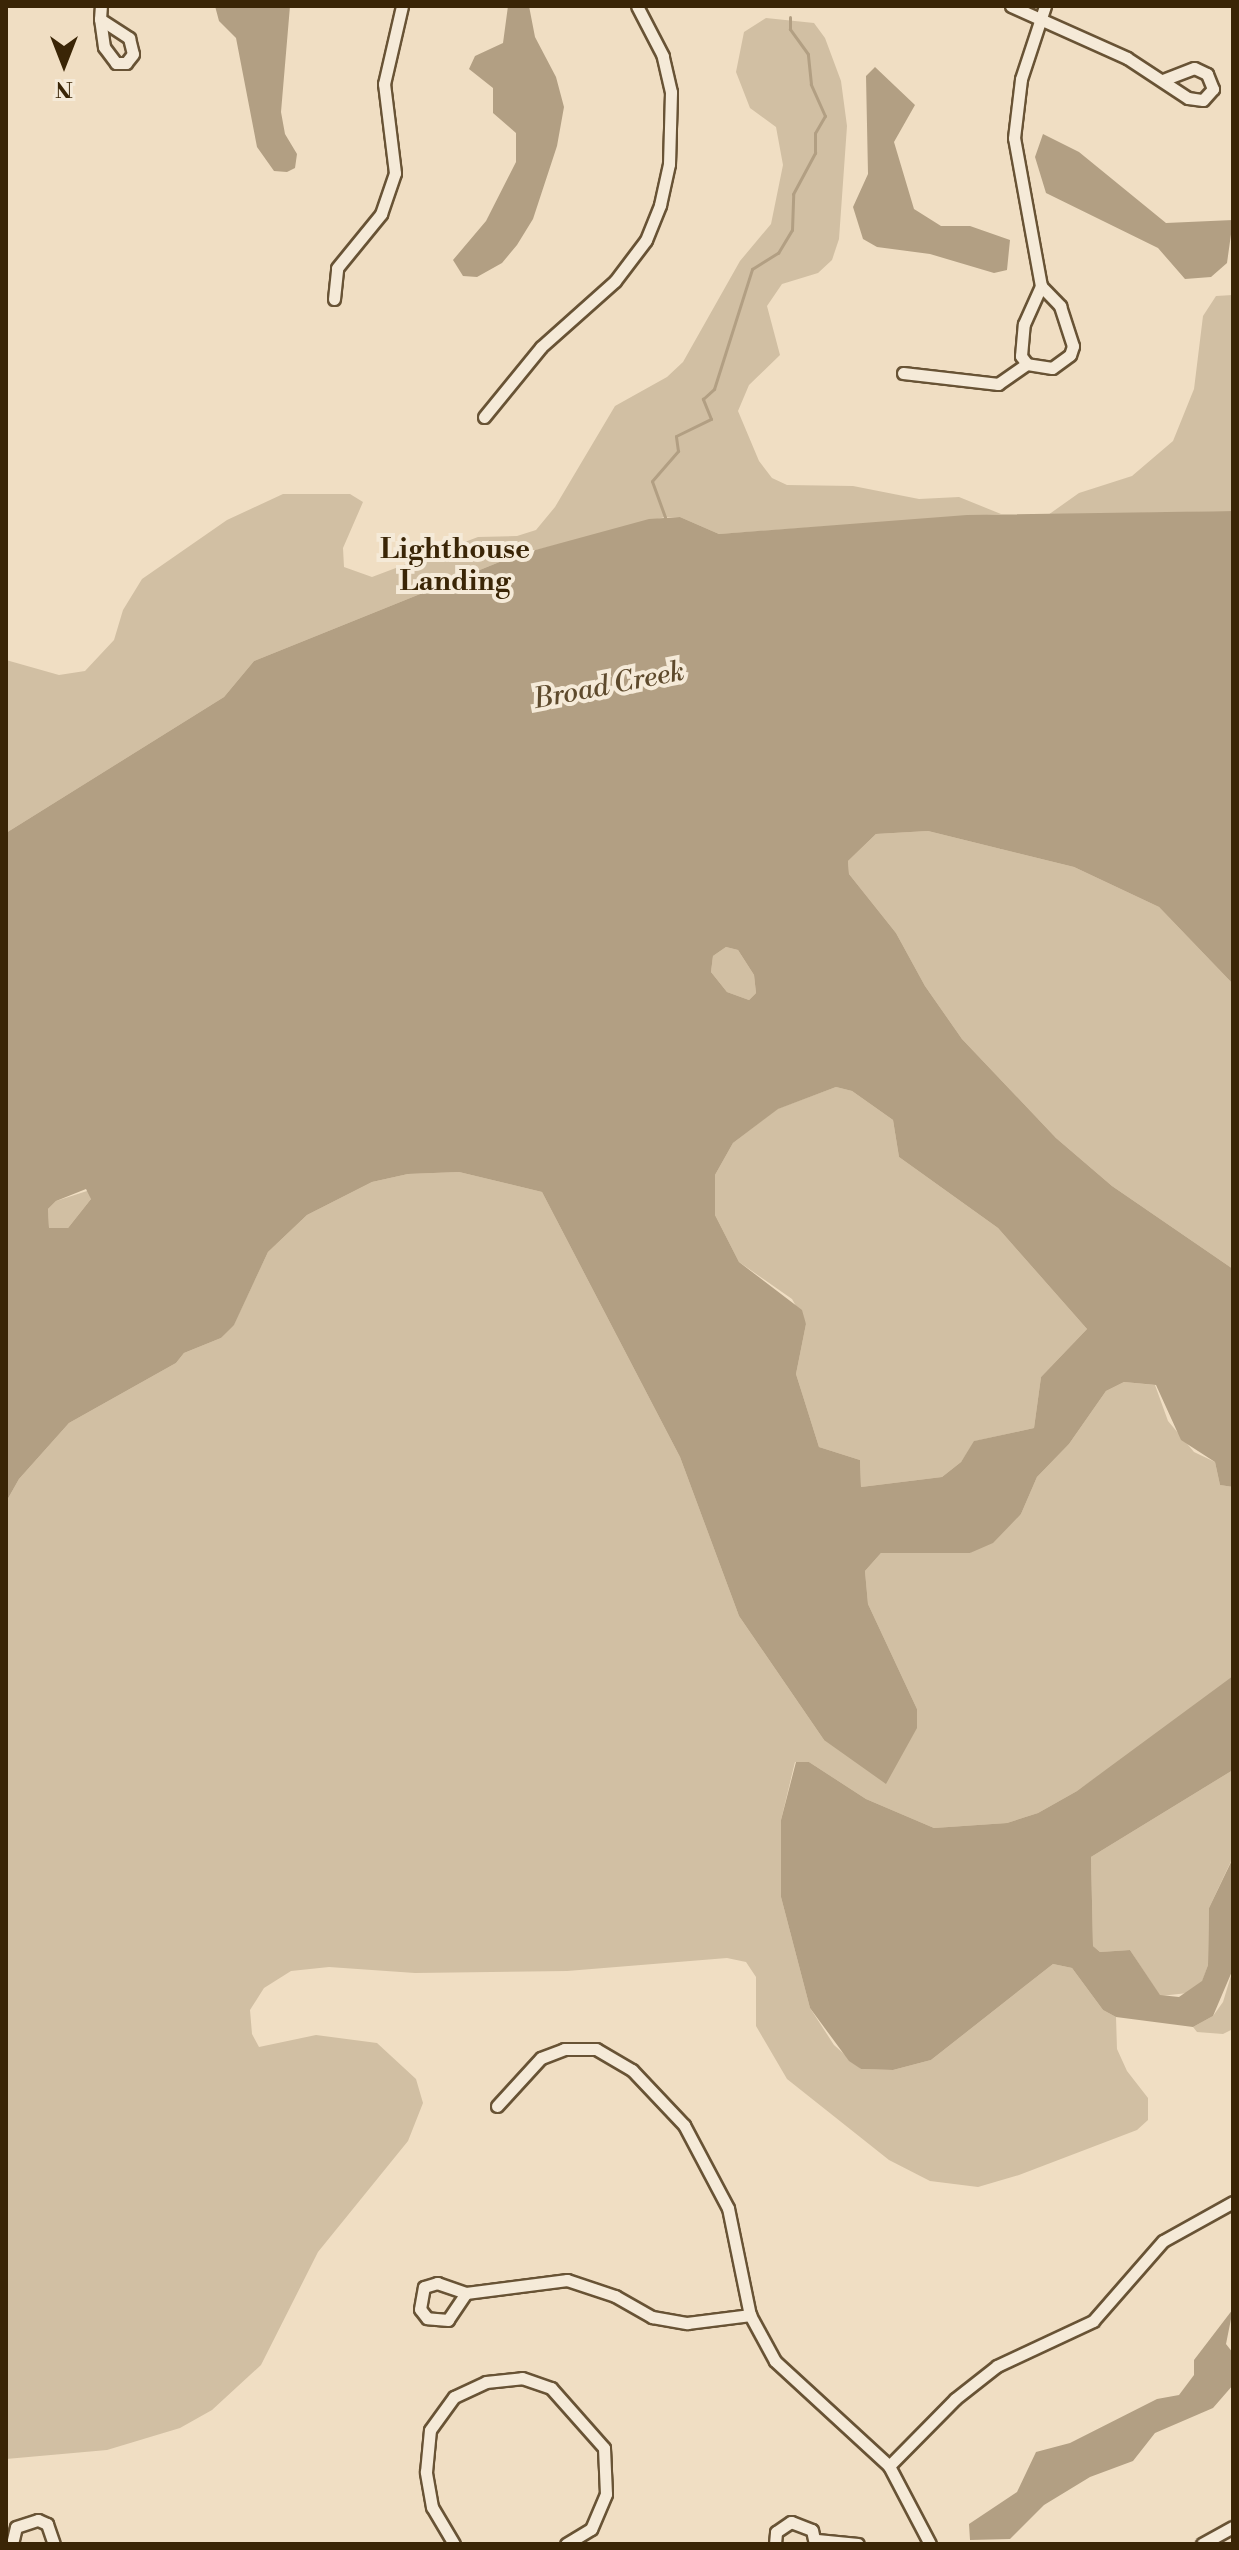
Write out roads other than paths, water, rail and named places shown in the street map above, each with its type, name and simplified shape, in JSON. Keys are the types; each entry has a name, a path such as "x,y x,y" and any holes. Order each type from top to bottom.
{"street":[{"path":"100,19 101,6"},
{"path":"334,299 337,268 381,214 395,173 384,84 402,6"},
{"path":"484,417 541,347 615,281 646,240 660,205 669,164 671,92 663,56 637,6"},
{"path":"1011,6 1042,12 1163,80"},
{"path":"1027,364 1021,356 1021,338 1041,286 1014,138 1021,79 1042,12"},
{"path":"903,373 998,384 1027,364 1052,368 1070,355 1073,346 1060,306 1041,286"},
{"path":"497,2106 541,2058 564,2049 596,2049 632,2070 684,2125 728,2208 750,2315 775,2361 889,2466 930,2544"},
{"path":"889,2466 955,2399 997,2366 1093,2321 1163,2241 1233,2202"},
{"path":"466,2293 567,2280 615,2296 652,2317 687,2323 750,2315"},
{"path":"454,2544 432,2507 426,2472 430,2430 454,2397 486,2382 522,2378 551,2388 604,2448 606,2494 591,2529 566,2544"},
{"path":"12,2544 16,2527 38,2520 47,2524 54,2544"},
{"path":"775,2544 776,2532 791,2522 803,2523 816,2542 858,2544"},
{"path":"1202,2544 1233,2527"}],"water":[{"path":"215,6 290,6 281,112 285,134 297,154 295,168 287,172 274,171 257,147 236,38 219,21"},
{"path":"508,6 529,6 535,37 556,77 564,107 557,146 533,219 502,263 477,277 463,276 453,260 486,221 516,162 516,133 493,113 493,88 469,69 475,56 503,43"},
{"path":"875,67 915,105 894,142 914,209 941,226 970,226 1010,240 1007,270 994,273 930,254 877,247 863,239 853,207 868,174 866,76"},
{"path":"1043,134 1079,152 1166,223 1233,220 1227,263 1211,277 1185,279 1158,248 1046,193 1035,157"},
{"name":"Broad Creek","path":"1233,511 1233,984 1159,907 1074,867 928,831 876,834 848,861 849,874 896,933 925,986 962,1039 1056,1138 1112,1186 1233,1269 1233,1487 1220,1485 1215,1462 1181,1440 1156,1385 1124,1382 1106,1391 1069,1444 1037,1477 1021,1514 993,1543 970,1553 881,1553 865,1571 868,1604 917,1709 917,1728 886,1784 824,1740 739,1616 680,1457 542,1192 459,1172 408,1174 372,1182 307,1215 268,1252 234,1325 221,1338 184,1353 176,1363 69,1423 19,1479 6,1502 6,833 224,697 254,661 517,555 649,519 680,517 719,534 967,515","holes":["726,947 738,950 754,975 756,993 749,1000 727,992 711,972 713,956","836,1087 852,1091 893,1120 899,1157 998,1228 1087,1329 1041,1377 1034,1428 974,1441 961,1462 942,1477 861,1487 860,1460 819,1447 796,1374 806,1324 802,1310 739,1262 715,1215 715,1175 733,1143 778,1109","86,1189 91,1199 68,1228 49,1228 48,1209 56,1201"]},
{"path":"1233,1676 1233,1770 1091,1857 1093,1946 1100,1952 1130,1950 1160,1995 1179,1997 1202,1981 1208,1965 1209,1908 1233,1858 1233,1969 1213,2016 1193,2027 1116,2017 1103,2010 1072,1968 1053,1964 931,2060 893,2070 861,2069 849,2061 810,2008 781,1897 781,1820 796,1762 809,1762 866,1799 934,1828 1007,1823 1038,1813 1077,1791"},
{"path":"1233,2309 1226,2344 1233,2353 1233,2385 1213,2408 1155,2433 1133,2461 1090,2477 1044,2505 1010,2539 970,2540 969,2524 1017,2492 1036,2452 1070,2443 1157,2399 1179,2395 1194,2375 1194,2360"}],"waterway":[{"path":"665,517 652,481 678,451 676,436 711,419 703,399 714,389 752,269 778,253 792,230 793,194 815,153 815,133 825,116 811,84 808,54 790,29 790,17"}],"district":[{"name":"Lighthouse Landing","path":"455,566"}]}
